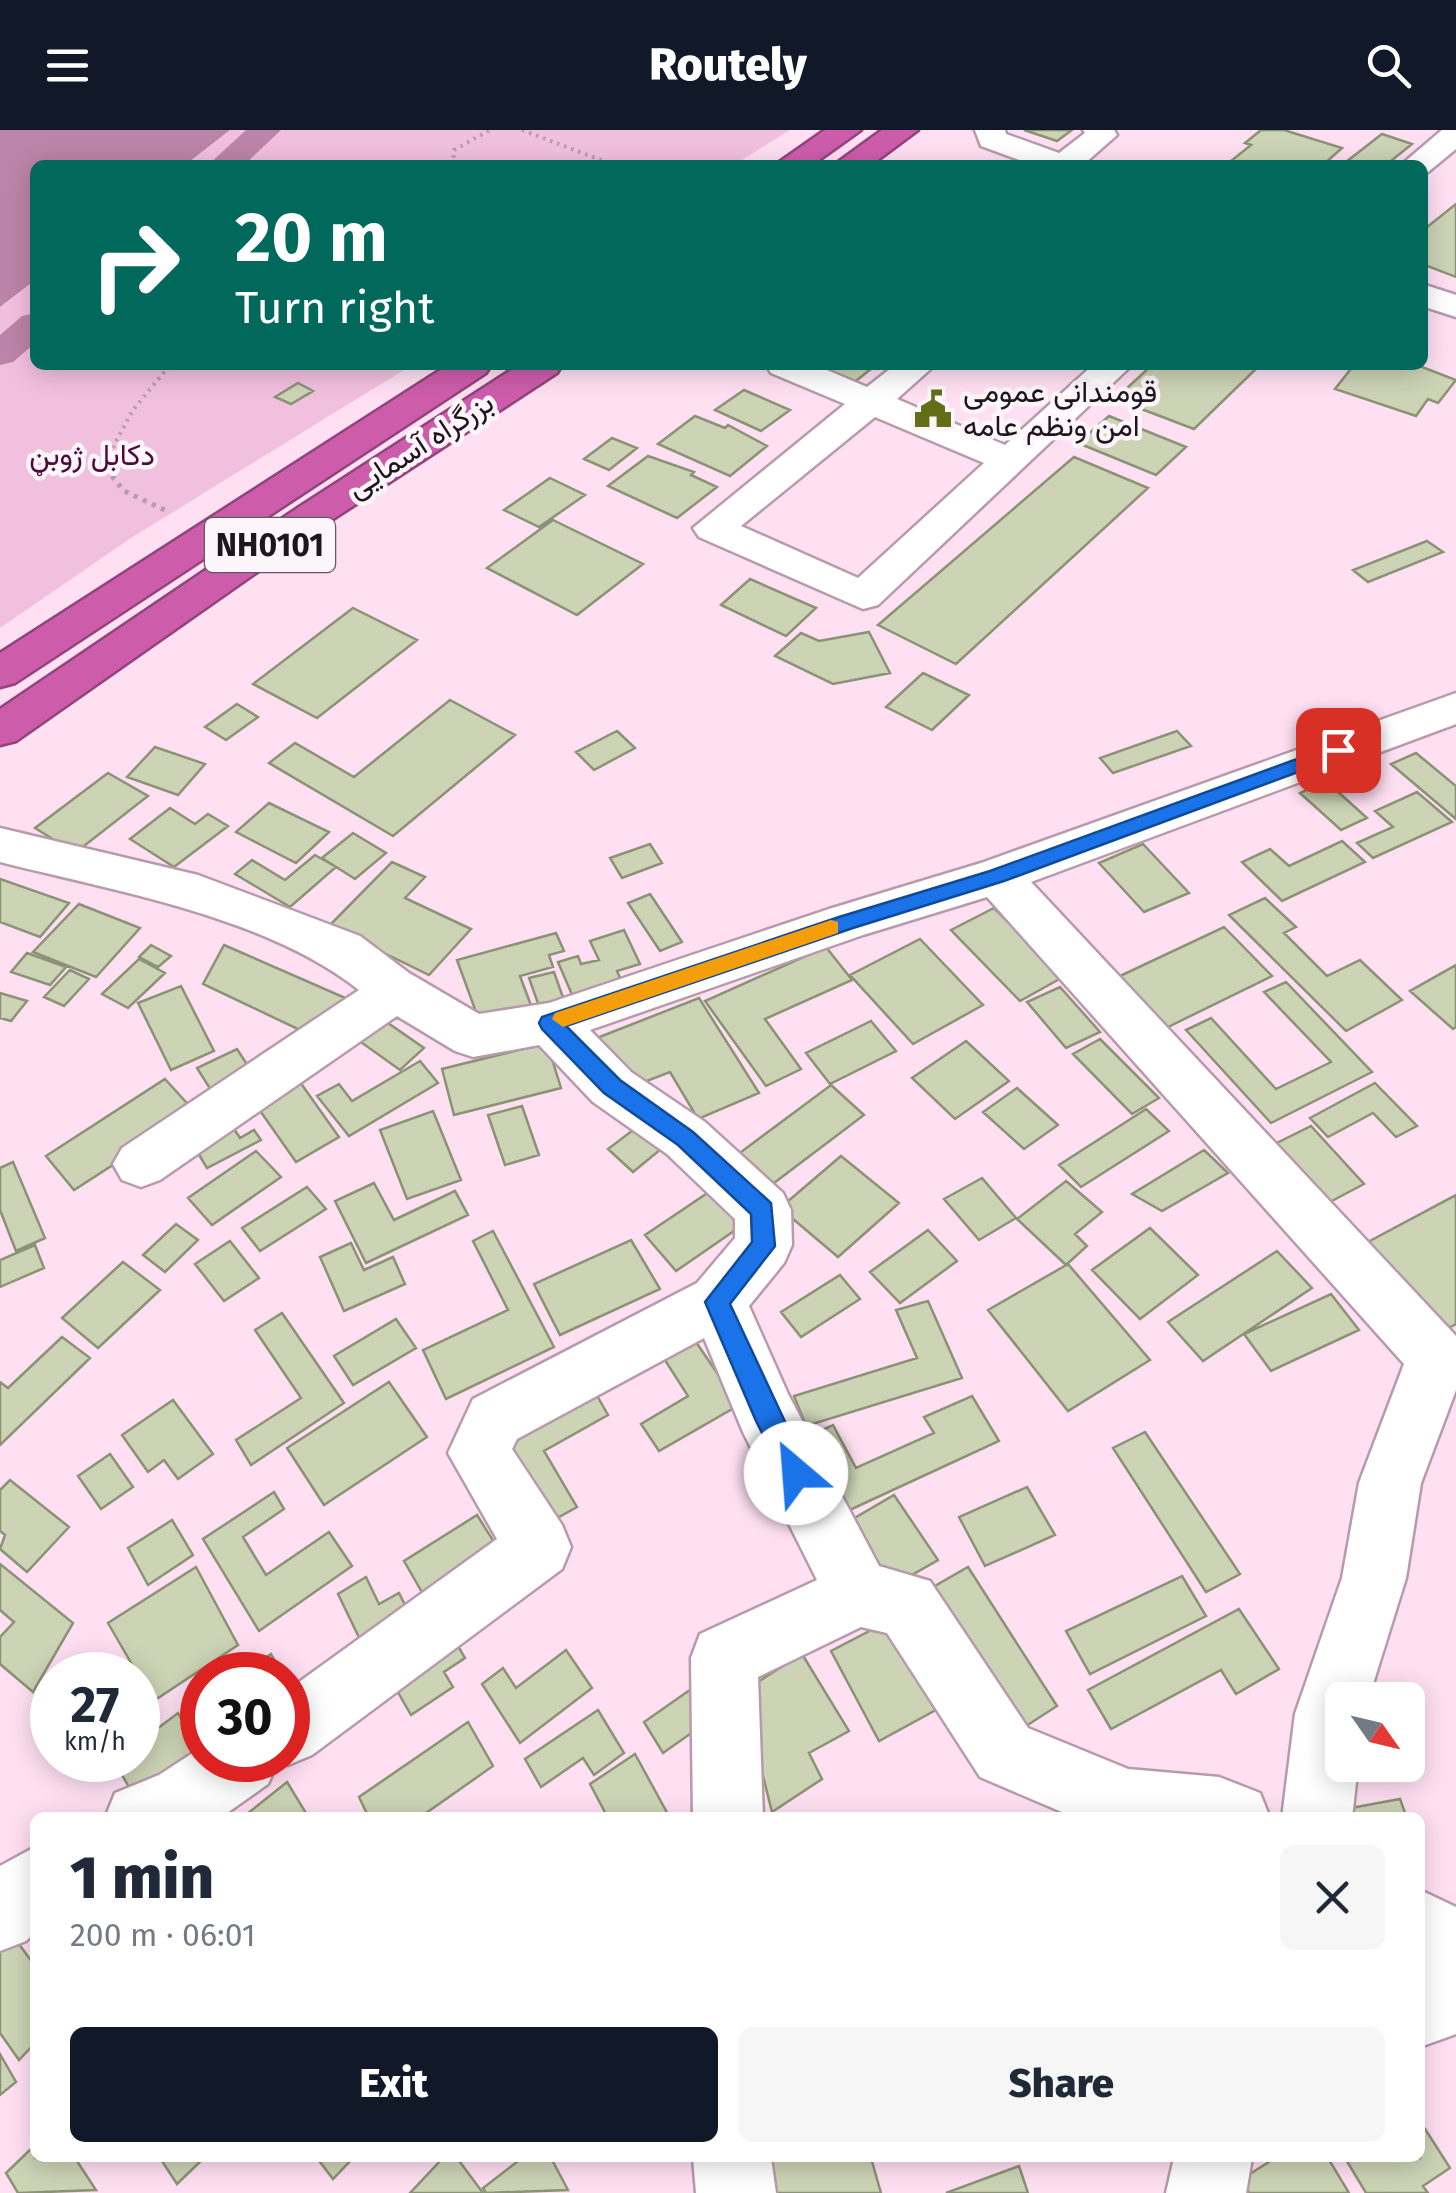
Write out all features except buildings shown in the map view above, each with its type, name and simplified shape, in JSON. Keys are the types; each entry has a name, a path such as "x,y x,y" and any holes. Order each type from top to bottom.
{"highway":[{"path":"799,160 846,130"},
{"path":"858,160 903,130"},
{"name":"بزرگراه آسمایی","path":"0,673 465,370"},
{"name":"بزرگراه آسمایی","path":"0,730 313,515 536,370"}],"street":[{"path":"990,130 992,139 1049,160"},
{"path":"1069,160 1102,136 1098,130"},
{"path":"1424,160 1456,134"},
{"path":"1428,296 1456,306"},
{"path":"796,370 1010,461"},
{"path":"911,370 713,528 864,596 1109,370"},
{"path":"0,845 198,893 342,949 391,987 473,1036 550,1023 846,922 997,876 1456,708"},
{"path":"997,876 1446,1360 1390,1483 1374,1578 1330,1714 1318,1812"},
{"path":"141,1164 374,1006 391,987"},
{"path":"310,1715 540,1546 479,1453 496,1419 718,1302 764,1246 763,1210 686,1138 612,1086 550,1023"},
{"path":"718,1302 765,1412 859,1594"},
{"path":"728,1812 724,1658 859,1594 907,1604 1004,1752 1128,1804 1218,1812"},
{"path":"155,1812 181,1802 211,1782"},
{"path":"0,1915 30,1888"},
{"path":"1425,1930 1456,1947"},
{"path":"1425,2007 1456,1997"},
{"path":"732,2162 736,2193"},
{"path":"1206,2193 1212,2162"}],"path":[{"path":"453,160 454,150 490,130"},
{"path":"522,130 601,160"},
{"path":"166,370 133,410 103,465 124,492 176,514"}],"green space":[{"path":"230,130 790,130 742,160 191,160"},
{"name":"دکابل ژوبڼ","path":"30,284 30,370 404,370 131,538 0,628 0,307"}],"shaded area":[{"path":"0,130 230,130 191,160 30,160 30,284 0,307"}],"waterway":[{"path":"230,160 265,130"},
{"path":"0,354 30,328"}],"slow traffic":[{"path":"563,1019 831,928"}],"place":[{"name":"قومندانی عمومی امن ونظم عامه","path":"933,409"}],"route":[{"path":"796,1473 718,1302 764,1246 763,1210 686,1138 612,1086 550,1023 846,922 997,876 1338,750"}]}
